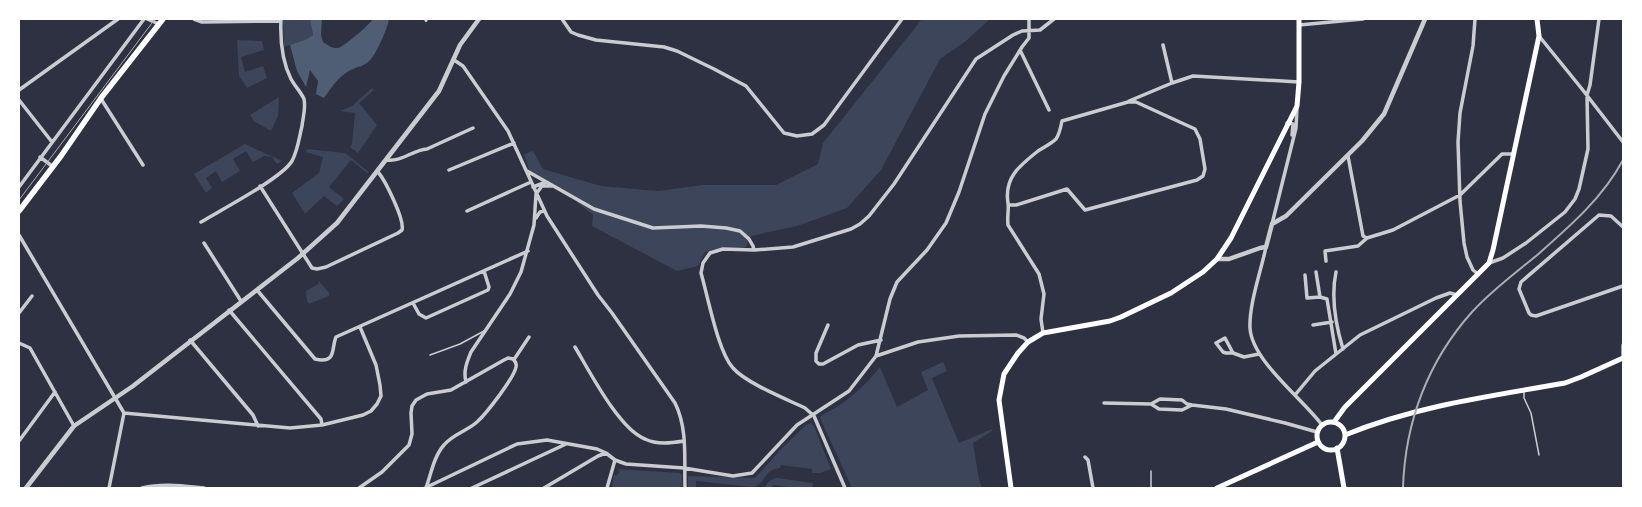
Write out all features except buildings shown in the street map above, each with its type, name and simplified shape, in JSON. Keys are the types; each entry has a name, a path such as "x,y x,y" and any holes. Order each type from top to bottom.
{"main road":[{"path":"19,211 101,98 163,19"},
{"path":"1011,488 999,400 1004,374 1012,360 1028,342 1043,333 1110,321 1172,293 1203,272 1217,259 1231,238 1297,106 1299,82 1298,19"},
{"path":"1334,422 1345,407 1489,263 1539,36 1537,19"},
{"path":"1345,434 1396,417 1430,408 1565,383 1581,377 1623,356"},
{"path":"1325,422 1334,422 1342,426 1345,434 1343,443 1337,448 1329,450 1324,448 1318,442 1317,432 1325,422"},
{"path":"1217,488 1318,442"},
{"path":"1337,448 1344,488"}],"street":[{"path":"19,90 118,19"},
{"path":"19,187 40,157 146,19 159,24"},
{"path":"194,19 202,22 281,20 281,37 284,59 291,79 303,97 305,106 298,148 291,162 284,169 260,186 201,222"},
{"path":"26,488 74,426 115,398 257,290 337,223 378,172 439,91 460,45 479,19"},
{"path":"562,19 571,32 578,36 664,47 677,51 746,86 784,134 797,136 812,134 824,125 902,19"},
{"path":"426,488 517,444 547,440 597,449 606,453 615,460 626,464 684,468 734,476 752,473 797,425 814,416 849,391 876,356 890,299 897,282 927,250 946,223 959,192 985,114 1020,50 1029,38 1029,19"},
{"path":"845,488 814,416 805,408 745,378 732,368 721,347 701,273 703,263 710,253 723,249 754,250 793,248 851,230 860,224 869,216 894,184 976,59 1013,35 1022,31 1040,30 1054,19"},
{"path":"1299,26 1363,19"},
{"path":"1272,224 1286,216 1348,156 1384,114 1425,19"},
{"path":"1475,19 1473,46 1460,113 1458,134 1460,195 1463,229 1467,257 1473,270 1478,274"},
{"path":"1489,263 1503,258 1526,243 1565,212 1575,199 1580,189 1588,149 1587,95 1590,85 1600,19"},
{"path":"1539,36 1587,95 1622,142"},
{"path":"1164,45 1172,83"},
{"path":"1020,50 1049,110"},
{"path":"454,60 463,66 508,131 543,209 582,271 675,403 679,413 684,441 685,488"},
{"path":"1043,333 1041,319 1044,294 1042,282 1039,274 1008,225 1008,204 1006,198 1008,183 1020,166 1056,138 1062,121 1128,102 1172,83 1194,76 1299,82"},
{"path":"101,98 143,165"},
{"path":"19,100 52,142"},
{"path":"1008,204 1016,205 1068,189 1086,210 1197,180 1203,176 1204,169 1200,139 1195,129 1136,102 1128,102"},
{"path":"1297,106 1296,128 1254,298 1250,327 1252,338 1259,354 1322,425"},
{"path":"1288,123 1293,124 1293,138"},
{"path":"386,160 395,161 422,149 427,149 473,128"},
{"path":"449,170 514,143"},
{"path":"1326,261 1325,251 1358,246 1367,238 1392,230 1460,195 1502,154 1514,154"},
{"path":"1348,156 1364,236 1367,238"},
{"path":"40,157 52,166"},
{"path":"526,171 594,209 653,228 701,226 740,231 749,239 754,250"},
{"path":"260,186 312,268 317,269 326,267 400,232 403,227 402,222 383,178 378,172"},
{"path":"467,211 531,182"},
{"path":"533,187 546,182"},
{"path":"466,382 464,376 471,352 510,294 521,272 535,221 536,194 542,186 548,185 557,188"},
{"path":"536,211 543,209"},
{"path":"535,221 543,209"},
{"path":"1623,227 1611,216 1599,215 1521,282 1518,287 1529,313 1533,316 1538,316 1623,286"},
{"path":"19,235 124,413 109,488"},
{"path":"204,243 242,301"},
{"path":"1217,259 1229,259 1266,247"},
{"path":"257,290 315,359 321,360 328,358 333,354 336,338 528,251"},
{"path":"413,303 419,314 426,318 488,290 489,287 484,270"},
{"path":"1316,272 1320,297"},
{"path":"1336,272 1334,281 1336,311 1339,335 1343,349"},
{"path":"1305,275 1307,298 1320,297 1327,299 1332,322 1336,354"},
{"path":"1295,395 1315,371 1360,335 1436,298 1450,293 1457,295"},
{"path":"19,313 32,296"},
{"path":"229,310 321,419 322,425"},
{"path":"1313,325 1332,322"},
{"path":"828,325 816,353 816,361 819,364 823,364 858,344 880,340"},
{"path":"124,413 290,428 322,425 363,415 371,411 377,404 380,396 380,385 376,365 360,327"},
{"path":"876,356 883,355 918,342 959,336 1016,335 1024,338 1028,342"},
{"path":"359,488 382,472 408,445 412,434 412,406 416,400 427,394 451,390 504,360 508,358 515,358 529,337"},
{"path":"1233,353 1225,338 1216,343 1222,352 1233,353 1244,357 1259,354"},
{"path":"190,340 253,415 258,426"},
{"path":"19,343 30,348 74,426"},
{"path":"1623,345 1623,356"},
{"path":"575,347 596,383 622,421 633,434 646,440 661,443 684,441"},
{"path":"426,488 437,456 442,447 448,440 476,422 505,388 516,368 516,363 512,359"},
{"path":"19,441 55,392"},
{"path":"1104,402 1151,404 1160,399 1182,400 1187,404 1226,409 1317,432"},
{"path":"1151,404 1159,410 1182,410 1192,405"},
{"path":"472,488 566,444"},
{"path":"544,488 598,456 606,453"},
{"path":"1085,457 1088,460 1093,488"},
{"path":"606,488 615,460"},
{"path":"142,488 153,485 204,488"}],"lane":[{"path":"430,355 479,335 487,328"},
{"path":"1524,390 1524,398 1531,413 1539,455"},
{"path":"1151,471 1151,488"}],"shaded area":[{"path":"283,19 310,19 313,35 307,39 284,47"},
{"path":"310,19 322,19 321,35 323,42 338,48 351,40 373,19 389,19 382,40 371,59 366,64 352,69 341,76 324,98 316,94 318,81 310,70 306,87 297,71 290,45 307,39 313,35"},
{"path":"922,19 990,19 966,41 940,59 881,170 847,208 797,226 751,236 746,247 705,252 698,266 677,271 592,226 593,215 562,190 529,170 524,154 533,151 543,169 601,186 658,191 703,185 776,185 818,164 823,143"},
{"path":"237,40 262,41 264,50 241,57 245,72 263,66 267,78 247,88 239,76"},
{"path":"372,88 374,90 359,103 377,125 358,153 350,147 352,144 355,113 340,111 352,106"},
{"path":"279,97 278,116 271,131 254,121 250,115"},
{"path":"245,144 282,161 277,164 272,157 264,156 253,162 246,151 233,159 240,171 222,182 216,171 206,178 212,188 206,193 194,174"},
{"path":"307,149 345,153 369,172 367,173 351,160 329,187 344,199 337,206 324,196 305,214 292,193 319,173 323,157 306,152"},
{"path":"319,281 329,293 329,296 309,304 307,301 306,291 318,284"},
{"path":"943,362 947,371 932,378 959,443 992,429 992,431 973,443 982,488 852,488 820,418 822,415 839,406 854,394 880,367 897,407 928,390 921,372"},
{"path":"811,423 814,426 831,469 820,473 812,473 812,469 781,465 780,468 770,471 761,483 752,487 696,481 696,488 688,488 688,476 755,478 782,448 806,425"},
{"path":"618,469 680,473 682,475 682,488 612,488 614,474 616,476 620,472"},
{"path":"777,478 813,483 812,488 773,485 772,488 765,488 768,482"}],"tram line":[{"path":"19,200 155,19"}],"railway":[{"path":"1403,488 1408,440 1414,416 1431,372 1456,331 1479,304 1536,256 1584,212 1615,174 1623,160"}]}
